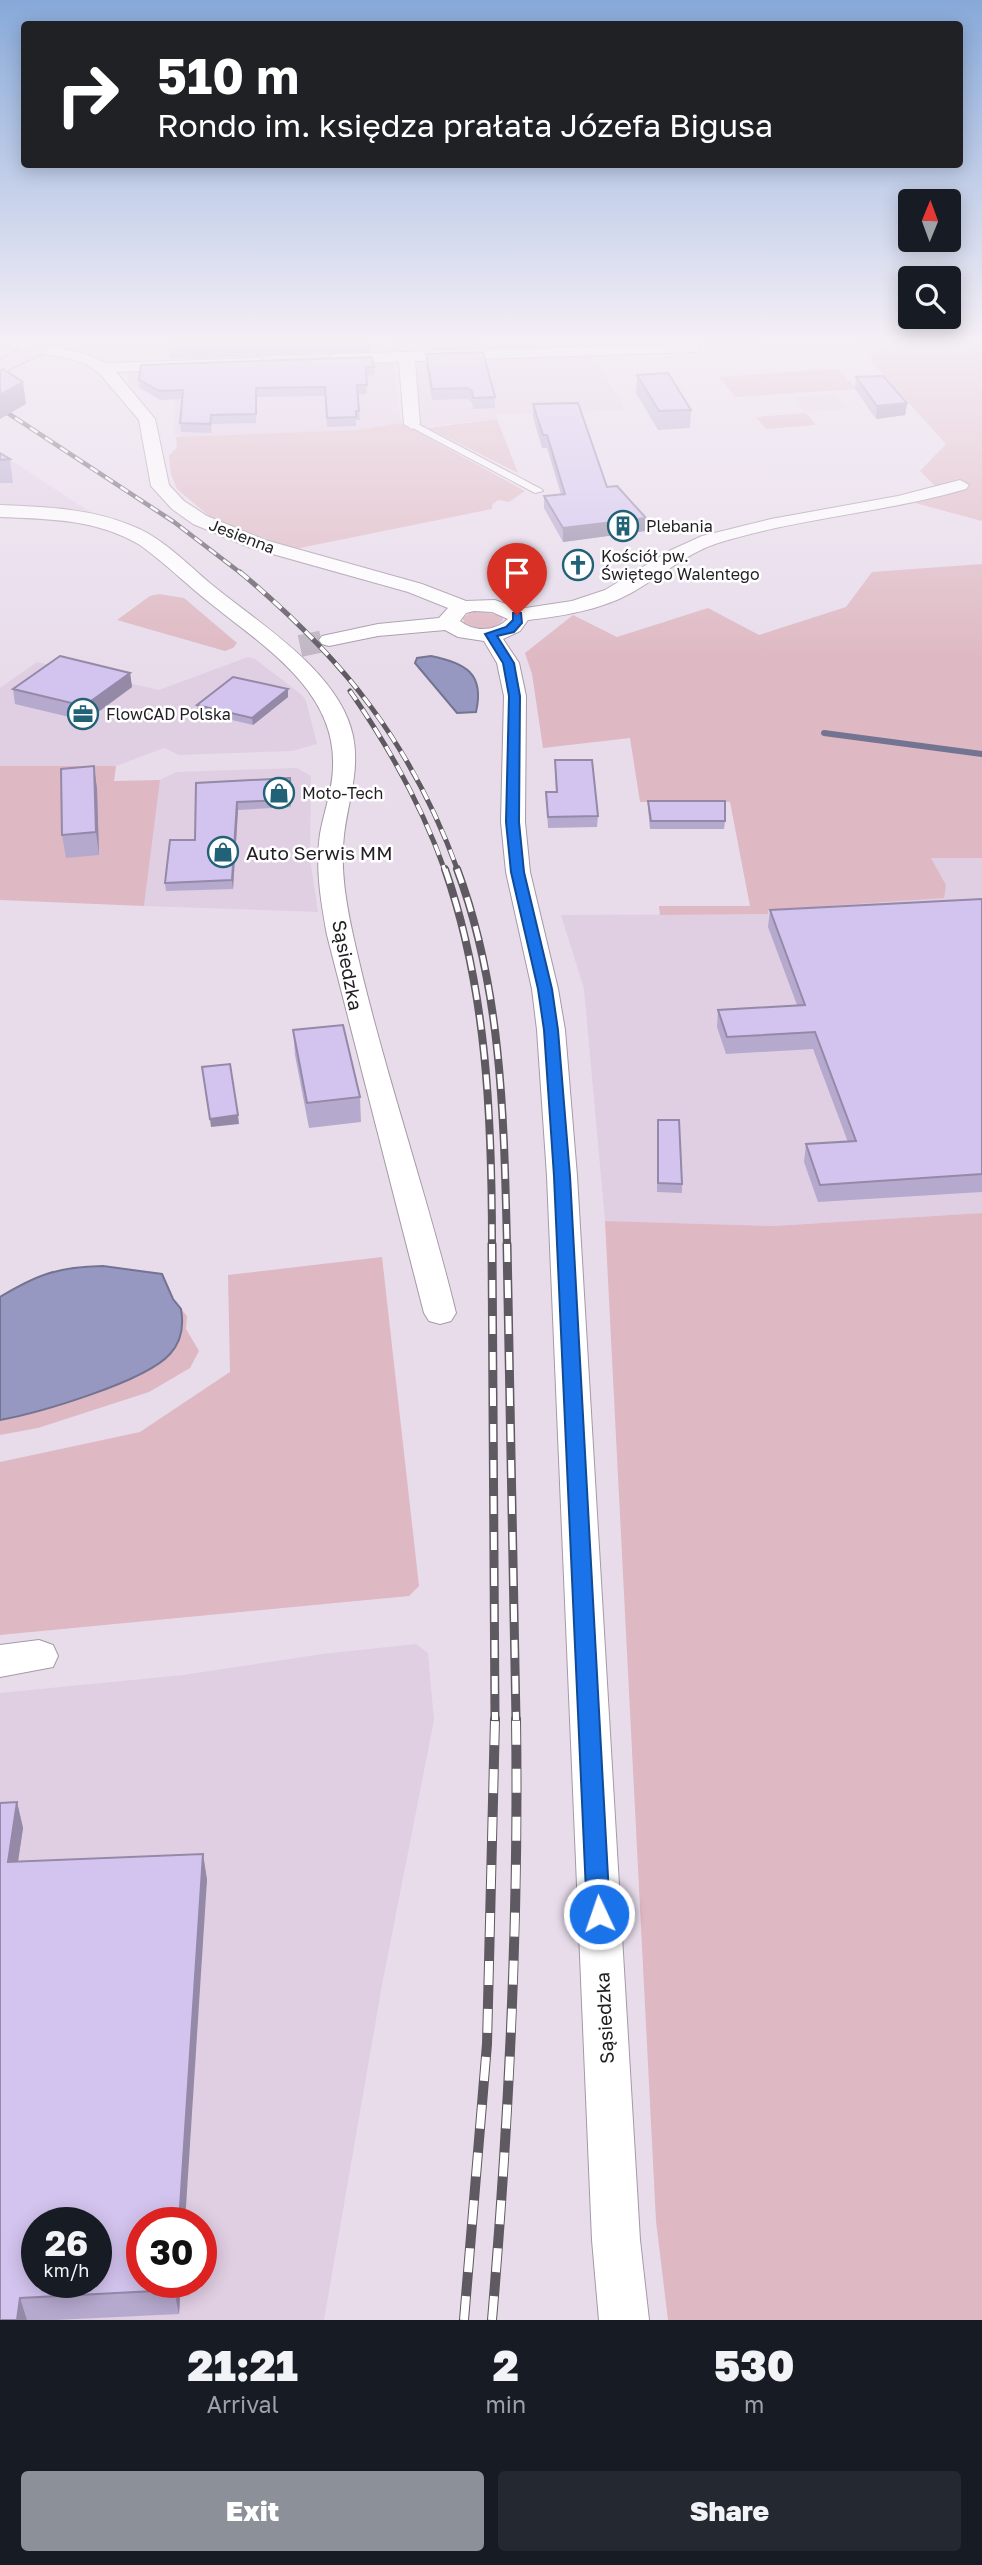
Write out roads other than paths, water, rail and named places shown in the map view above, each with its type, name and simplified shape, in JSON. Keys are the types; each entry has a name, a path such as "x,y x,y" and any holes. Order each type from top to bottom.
{"street":[{"name":"Jesienna","path":"152,447 160,486 190,514 258,544 415,588 457,615 469,634 504,625"},
{"path":"329,640 495,606 504,625 610,596 664,562 707,541 787,521 929,495 960,485"},
{"name":"Sąsiedzka","path":"0,511 90,518 125,530 156,548 290,648 334,715 342,734 346,779 332,835 340,933 356,1011 428,1259 440,1313"},
{"name":"Sąsiedzka","path":"504,625 514,696 513,822 516,860 551,1030 562,1176 616,2240 624,2320"},
{"path":"0,1661 39,1656"}],"lane":[{"path":"456,447 538,491"}],"water":[{"path":"431,656 454,662 470,672 478,688 476,712 457,713 415,663 417,658"},
{"path":"103,1266 162,1274 173,1299 181,1309 181,1333 174,1349 157,1365 115,1385 39,1411 0,1420 0,1297 49,1273"}],"waterway":[{"path":"824,733 982,754"}],"tunnel":[{"path":"300,646 329,640"}],"railway":[{"path":"60,447 174,522 242,574"},
{"path":"240,572 311,637 370,706 419,783 458,871"},
{"path":"350,691 404,778 445,871"},
{"path":"445,869 470,961 484,1055 491,1151 492,1246"},
{"path":"457,869 472,914 492,1007 502,1103 507,1246"},
{"path":"492,1244 495,1719"},
{"path":"507,1244 516,1720"},
{"path":"464,2320 487,2044 495,1719"},
{"path":"492,2320 511,2020 516,1870 516,1719"}],"place":[{"name":"Plebania","path":"623,526"},
{"name":"Kościół pw. Świętego Walentego","path":"578,565"},
{"name":"FlowCAD Polska","path":"83,714"},
{"name":"Moto-Tech","path":"279,793"},
{"name":"Auto Serwis MM","path":"223,852"}]}
